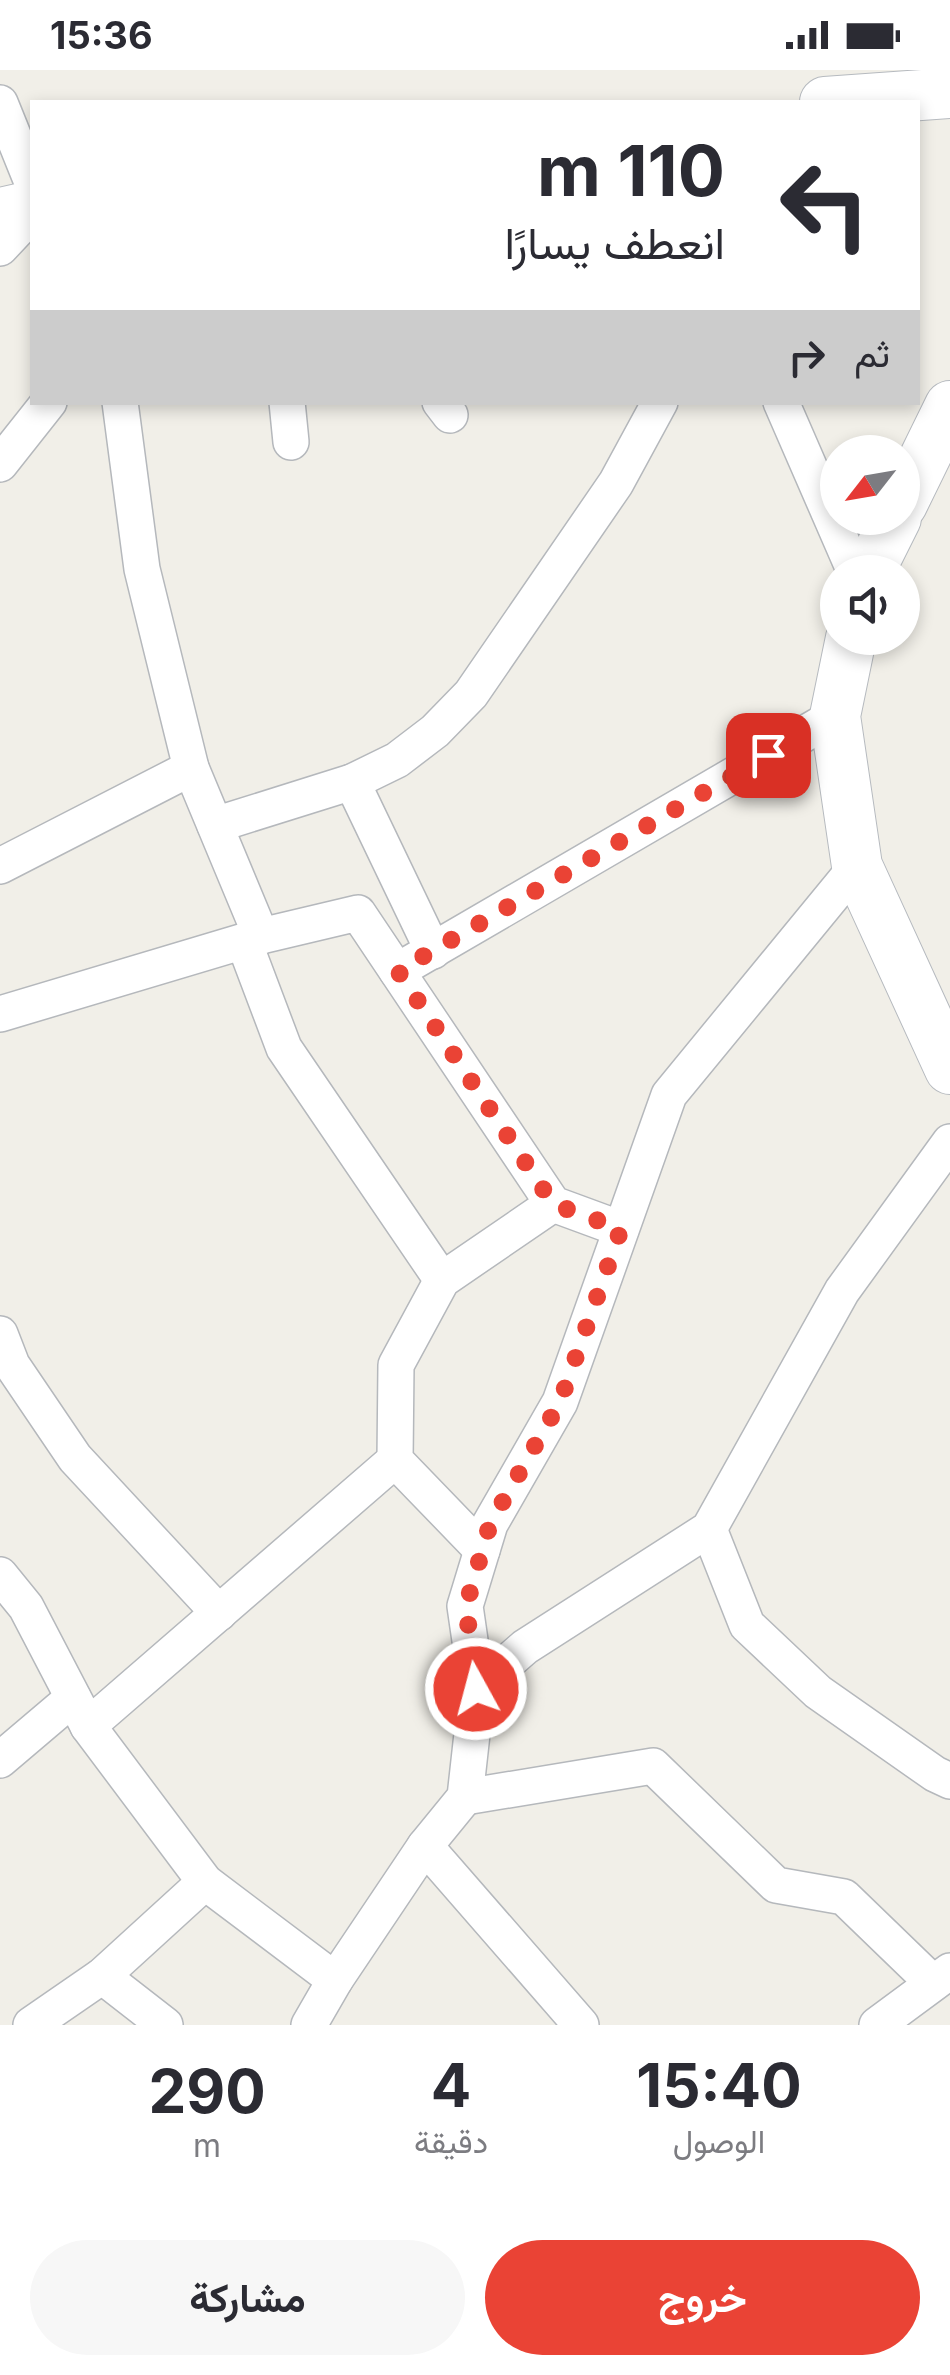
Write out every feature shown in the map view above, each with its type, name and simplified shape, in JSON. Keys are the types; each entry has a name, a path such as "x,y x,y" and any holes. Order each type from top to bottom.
{"main road":[{"path":"853,100 950,93"},
{"path":"0,213 30,210"},
{"path":"920,467 950,406"},
{"path":"849,655 836,716 857,866 950,1069"}],"street":[{"path":"0,103 30,177"},
{"path":"0,248 30,212"},
{"path":"0,464 47,405"},
{"path":"120,405 142,570 192,768 215,825 284,1048 442,1280"},
{"path":"288,405 291,442"},
{"path":"215,825 352,782 397,760 436,732 471,694 616,482 658,405"},
{"path":"781,405 848,555"},
{"path":"398,971 836,716"},
{"path":"0,866 192,768"},
{"path":"352,782 432,951"},
{"path":"310,2025 425,1846 465,1797 476,1689 466,1606 482,1550 490,1524 560,1402 669,1095 857,866"},
{"path":"0,1014 252,939 358,913 553,1204 621,1229"},
{"path":"476,1689 525,1647 709,1529 842,1291 950,1142"},
{"path":"482,1550 395,1460 396,1366 442,1280 553,1204"},
{"path":"0,1334 12,1365 75,1458 219,1613"},
{"path":"0,1760 81,1712 219,1613 395,1460"},
{"path":"709,1529 747,1625 818,1692 950,1781"},
{"path":"0,1575 26,1607 81,1712 205,1882 336,1980"},
{"path":"465,1797 652,1766 776,1884 844,1897 942,1977 889,2021"},
{"path":"425,1846 581,2025"},
{"path":"32,2025 102,1976 205,1882"},
{"path":"102,1976 166,2025"}],"route":[{"path":"476,1689 466,1606 490,1524 560,1402 621,1229 553,1204 398,971 768,755"}]}
